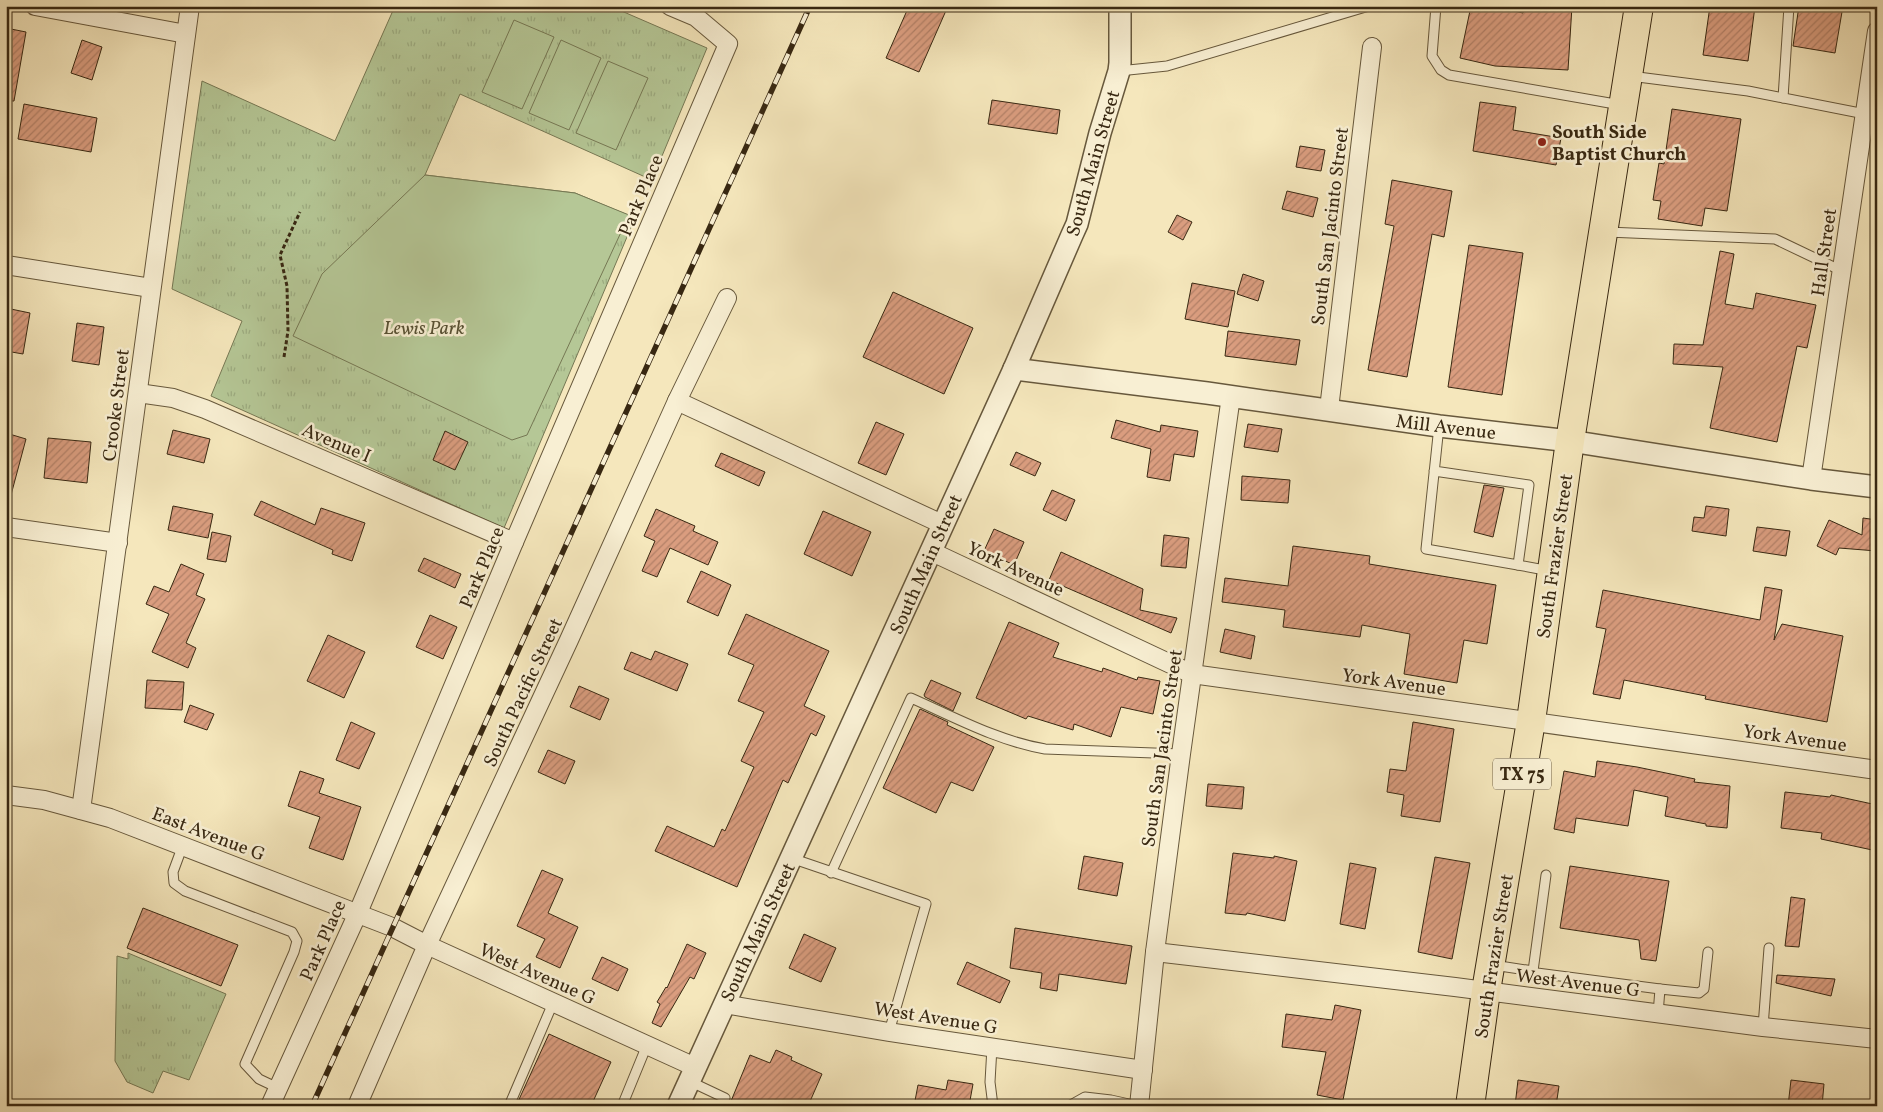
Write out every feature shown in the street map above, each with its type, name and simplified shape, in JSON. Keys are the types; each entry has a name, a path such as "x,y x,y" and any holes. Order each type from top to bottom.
{"main road":[{"name":"South Frazier Street","path":"1470,1106 1486,991 1531,721 1570,441 1638,6"}],"street":[{"path":"35,6 186,34"},
{"name":"Crooke Street","path":"81,810 190,6"},
{"name":"Park Place","path":"270,1106 358,914 514,542 728,44 696,17 670,6"},
{"name":"South Main Street","path":"678,1106 1014,369 1077,224 1100,133 1119,71 1120,6"},
{"name":"Hall Street","path":"1811,479 1877,32"},
{"name":"South San Jacinto Street","path":"1330,409 1372,47"},
{"path":"6,265 151,288"},
{"name":"South Pacific Street","path":"357,1106 427,946 727,298"},
{"name":"Mill Avenue","path":"1014,369 1330,409 1439,426 1570,441 1811,479 1877,487"},
{"name":"Avenue I","path":"138,393 173,398 205,409 514,542"},
{"name":"South San Jacinto Street","path":"1138,1106 1155,952 1231,396"},
{"path":"678,401 942,524"},
{"path":"6,527 118,543"},
{"name":"York Avenue","path":"930,551 1192,674 1877,770"},
{"name":"East Avenue G","path":"6,794 44,800 110,818 392,927"},
{"name":"West Avenue G","path":"392,927 427,946 647,1045 692,1074"},
{"name":"West Avenue G","path":"1155,952 1486,991 1763,1027 1877,1039"},
{"name":"West Avenue G","path":"724,1004 889,1032 1143,1070"}],"lane":[{"path":"1119,71 1167,66 1369,6"},
{"path":"1436,6 1432,56 1441,70 1449,76 1623,106"},
{"path":"1783,98 1789,6"},
{"path":"1628,76 1748,91 1865,114"},
{"path":"1604,232 1775,239 1842,271"},
{"path":"1439,426 1426,550 1552,571"},
{"path":"1434,471 1529,485 1518,564"},
{"path":"831,872 911,698 994,735 1023,745 1044,749 1181,754"},
{"path":"183,845 173,872 174,883 185,891 292,932 297,941 294,952 245,1064 259,1079 278,1088"},
{"path":"791,858 926,904 889,1032"},
{"path":"1533,971 1546,875"},
{"path":"1763,1027 1769,948"},
{"path":"1491,964 1537,973 1699,993 1704,989 1708,952"},
{"path":"1658,1014 1660,989"},
{"path":"509,1106 553,1002"},
{"path":"622,1106 647,1045"},
{"path":"992,1047 990,1082 993,1106"},
{"path":"692,1074 725,1098 722,1106"},
{"path":"1070,1106 1084,1097 1138,1106"}],"path":[{"path":"284,357 288,331 287,286 280,255 300,212"}],"green space":[{"name":"Lewis Park","path":"395,6 610,6 707,48 652,180 460,94 425,175 575,193 635,218 504,528 211,396 242,321 172,289 202,81 335,141"},
{"path":"514,20 554,37 522,109 482,92"},
{"path":"561,40 601,58 569,130 529,113"},
{"path":"608,61 648,78 616,150 576,133"},
{"path":"425,175 575,193 629,215 527,435 512,440 293,336 322,274"},
{"path":"128,953 226,994 189,1080 163,1071 153,1093 127,1082 115,1061 117,956 128,959"}],"building":[{"path":"909,6 948,6 919,72 886,58"},
{"path":"1471,6 1491,6 1523,13 1523,6 1572,6 1568,70 1495,66 1460,58"},
{"path":"1710,6 1755,6 1748,61 1703,55"},
{"path":"1799,6 1843,6 1835,53 1793,46"},
{"path":"6,28 26,32 14,101 6,101"},
{"path":"82,40 102,47 92,80 71,73"},
{"path":"992,100 1060,110 1057,134 988,124"},
{"path":"1480,102 1516,107 1513,130 1561,138 1556,165 1473,151"},
{"path":"24,104 97,118 91,152 18,139"},
{"path":"1672,109 1741,119 1727,211 1705,208 1702,226 1658,219 1661,201 1653,200 1659,163 1664,164"},
{"path":"1300,146 1325,150 1321,171 1296,167"},
{"path":"1392,180 1452,191 1444,237 1432,234 1407,377 1368,370 1394,226 1385,224"},
{"path":"1287,191 1318,198 1313,217 1282,209"},
{"path":"1177,215 1192,222 1183,240 1168,232"},
{"path":"1469,245 1523,253 1502,395 1448,387"},
{"path":"1720,251 1734,254 1725,304 1753,309 1756,293 1816,305 1807,348 1797,346 1777,442 1710,428 1723,367 1673,364 1674,344 1703,345"},
{"path":"1243,274 1264,281 1258,301 1237,294"},
{"path":"1192,283 1235,291 1228,327 1185,319"},
{"path":"893,292 973,328 944,394 863,357"},
{"path":"6,308 30,313 23,354 6,351"},
{"path":"77,323 104,327 99,365 72,361"},
{"path":"1228,331 1300,340 1296,365 1225,356"},
{"path":"1116,420 1160,432 1161,425 1198,431 1194,457 1174,454 1170,481 1147,477 1151,449 1111,438"},
{"path":"876,422 904,434 886,475 858,463"},
{"path":"1248,424 1282,429 1278,452 1244,447"},
{"path":"173,430 210,439 204,463 167,454"},
{"path":"445,431 468,442 455,470 433,460"},
{"path":"6,433 26,439 11,495 6,495"},
{"path":"48,438 91,442 87,483 44,478"},
{"path":"1016,452 1041,463 1035,476 1010,465"},
{"path":"721,453 765,472 759,486 715,466"},
{"path":"1242,476 1290,480 1288,503 1241,500"},
{"path":"1484,485 1504,488 1493,537 1474,532"},
{"path":"1052,490 1075,500 1066,521 1043,510"},
{"path":"261,501 315,525 321,508 365,523 352,561 332,554 333,550 254,515"},
{"path":"173,506 213,514 208,538 168,530"},
{"path":"1706,506 1729,509 1726,536 1692,531 1694,517 1704,518"},
{"path":"656,509 695,526 693,531 718,542 708,565 670,548 657,577 642,571 655,541 644,536"},
{"path":"823,511 871,532 852,576 804,554"},
{"path":"1863,518 1877,520 1877,551 1839,548 1836,555 1817,546 1829,520 1862,535"},
{"path":"1757,527 1790,531 1786,556 1753,551"},
{"path":"994,529 1024,542 1014,565 984,551"},
{"path":"212,532 231,536 226,562 207,559"},
{"path":"1164,535 1189,538 1186,568 1161,566"},
{"path":"1293,546 1370,556 1369,564 1496,585 1487,644 1464,640 1457,683 1404,674 1410,634 1362,625 1360,637 1283,627 1285,610 1222,602 1225,578 1288,586"},
{"path":"1061,552 1143,589 1140,610 1177,618 1171,633 1049,580"},
{"path":"424,558 461,574 455,588 418,571"},
{"path":"181,564 204,574 196,595 205,599 186,643 196,648 188,668 152,652 169,614 146,604 154,586 169,592"},
{"path":"701,571 731,585 718,616 687,602"},
{"path":"1765,587 1782,590 1774,640 1782,624 1843,636 1827,722 1705,699 1706,696 1624,680 1620,699 1593,694 1606,629 1596,627 1603,590 1760,620"},
{"path":"746,614 829,651 804,706 825,716 816,736 811,733 788,783 783,780 737,887 655,851 667,826 714,847 722,829 725,831 754,767 741,761 764,712 738,701 754,665 728,654"},
{"path":"430,615 457,627 443,659 416,647"},
{"path":"1009,622 1059,643 1053,657 1102,672 1103,668 1137,680 1138,677 1160,681 1153,714 1121,707 1111,737 1074,724 1073,730 1028,716 1026,719 976,698"},
{"path":"1225,629 1255,636 1251,659 1220,652"},
{"path":"328,635 365,652 344,698 307,681"},
{"path":"655,651 688,664 677,691 624,669 631,652 651,660"},
{"path":"147,680 184,682 182,710 145,708"},
{"path":"931,680 961,693 953,711 925,697 924,695"},
{"path":"579,686 609,699 600,720 570,707"},
{"path":"190,705 214,714 207,730 184,722"},
{"path":"920,709 948,722 947,725 994,747 973,791 951,782 936,813 883,788"},
{"path":"351,722 375,733 359,769 336,760"},
{"path":"1413,722 1454,729 1440,822 1401,816 1404,795 1387,792 1390,769 1406,771"},
{"path":"548,750 575,761 565,784 538,772"},
{"path":"1597,761 1695,779 1694,782 1730,786 1727,828 1706,826 1706,824 1665,816 1668,797 1634,790 1628,826 1576,818 1574,833 1554,829 1564,771 1595,777"},
{"path":"300,771 324,779 319,793 361,807 343,860 309,848 320,817 288,806"},
{"path":"1208,784 1244,787 1242,809 1206,806"},
{"path":"1785,792 1830,797 1831,795 1877,805 1877,851 1821,839 1822,833 1781,828"},
{"path":"1233,853 1274,858 1274,856 1297,861 1285,921 1247,913 1246,915 1225,913"},
{"path":"1084,856 1123,863 1117,896 1078,889"},
{"path":"1435,857 1470,863 1452,959 1418,952"},
{"path":"1350,863 1376,868 1365,929 1340,924"},
{"path":"1570,866 1669,881 1656,961 1641,959 1639,940 1560,928"},
{"path":"542,870 563,879 548,913 578,927 560,968 536,957 545,939 517,926"},
{"path":"1791,897 1805,899 1799,947 1785,946"},
{"path":"143,908 238,945 221,986 127,948"},
{"path":"1015,928 1132,946 1126,984 1059,974 1057,991 1040,988 1042,973 1010,968"},
{"path":"804,934 836,948 821,982 789,968"},
{"path":"687,944 706,953 694,979 690,977 661,1027 652,1023 660,1004 657,1002 667,988"},
{"path":"602,957 628,969 618,991 592,979"},
{"path":"967,962 1010,981 1000,1003 957,984"},
{"path":"1777,975 1835,979 1831,996 1776,983"},
{"path":"1335,1005 1361,1010 1343,1100 1317,1095 1326,1052 1282,1047 1286,1014 1332,1020"},
{"path":"549,1034 611,1062 591,1106 516,1106"},
{"path":"776,1050 792,1057 791,1060 822,1074 808,1106 729,1106 750,1055 770,1063"},
{"path":"948,1080 973,1084 969,1106 914,1106 918,1085 946,1090"},
{"path":"1518,1080 1559,1086 1556,1106 1515,1106"},
{"path":"1791,1080 1824,1084 1822,1106 1788,1106"}],"railway":[{"path":"312,1106 810,6"}],"place":[{"name":"South Side Baptist Church","path":"1542,142"}]}
